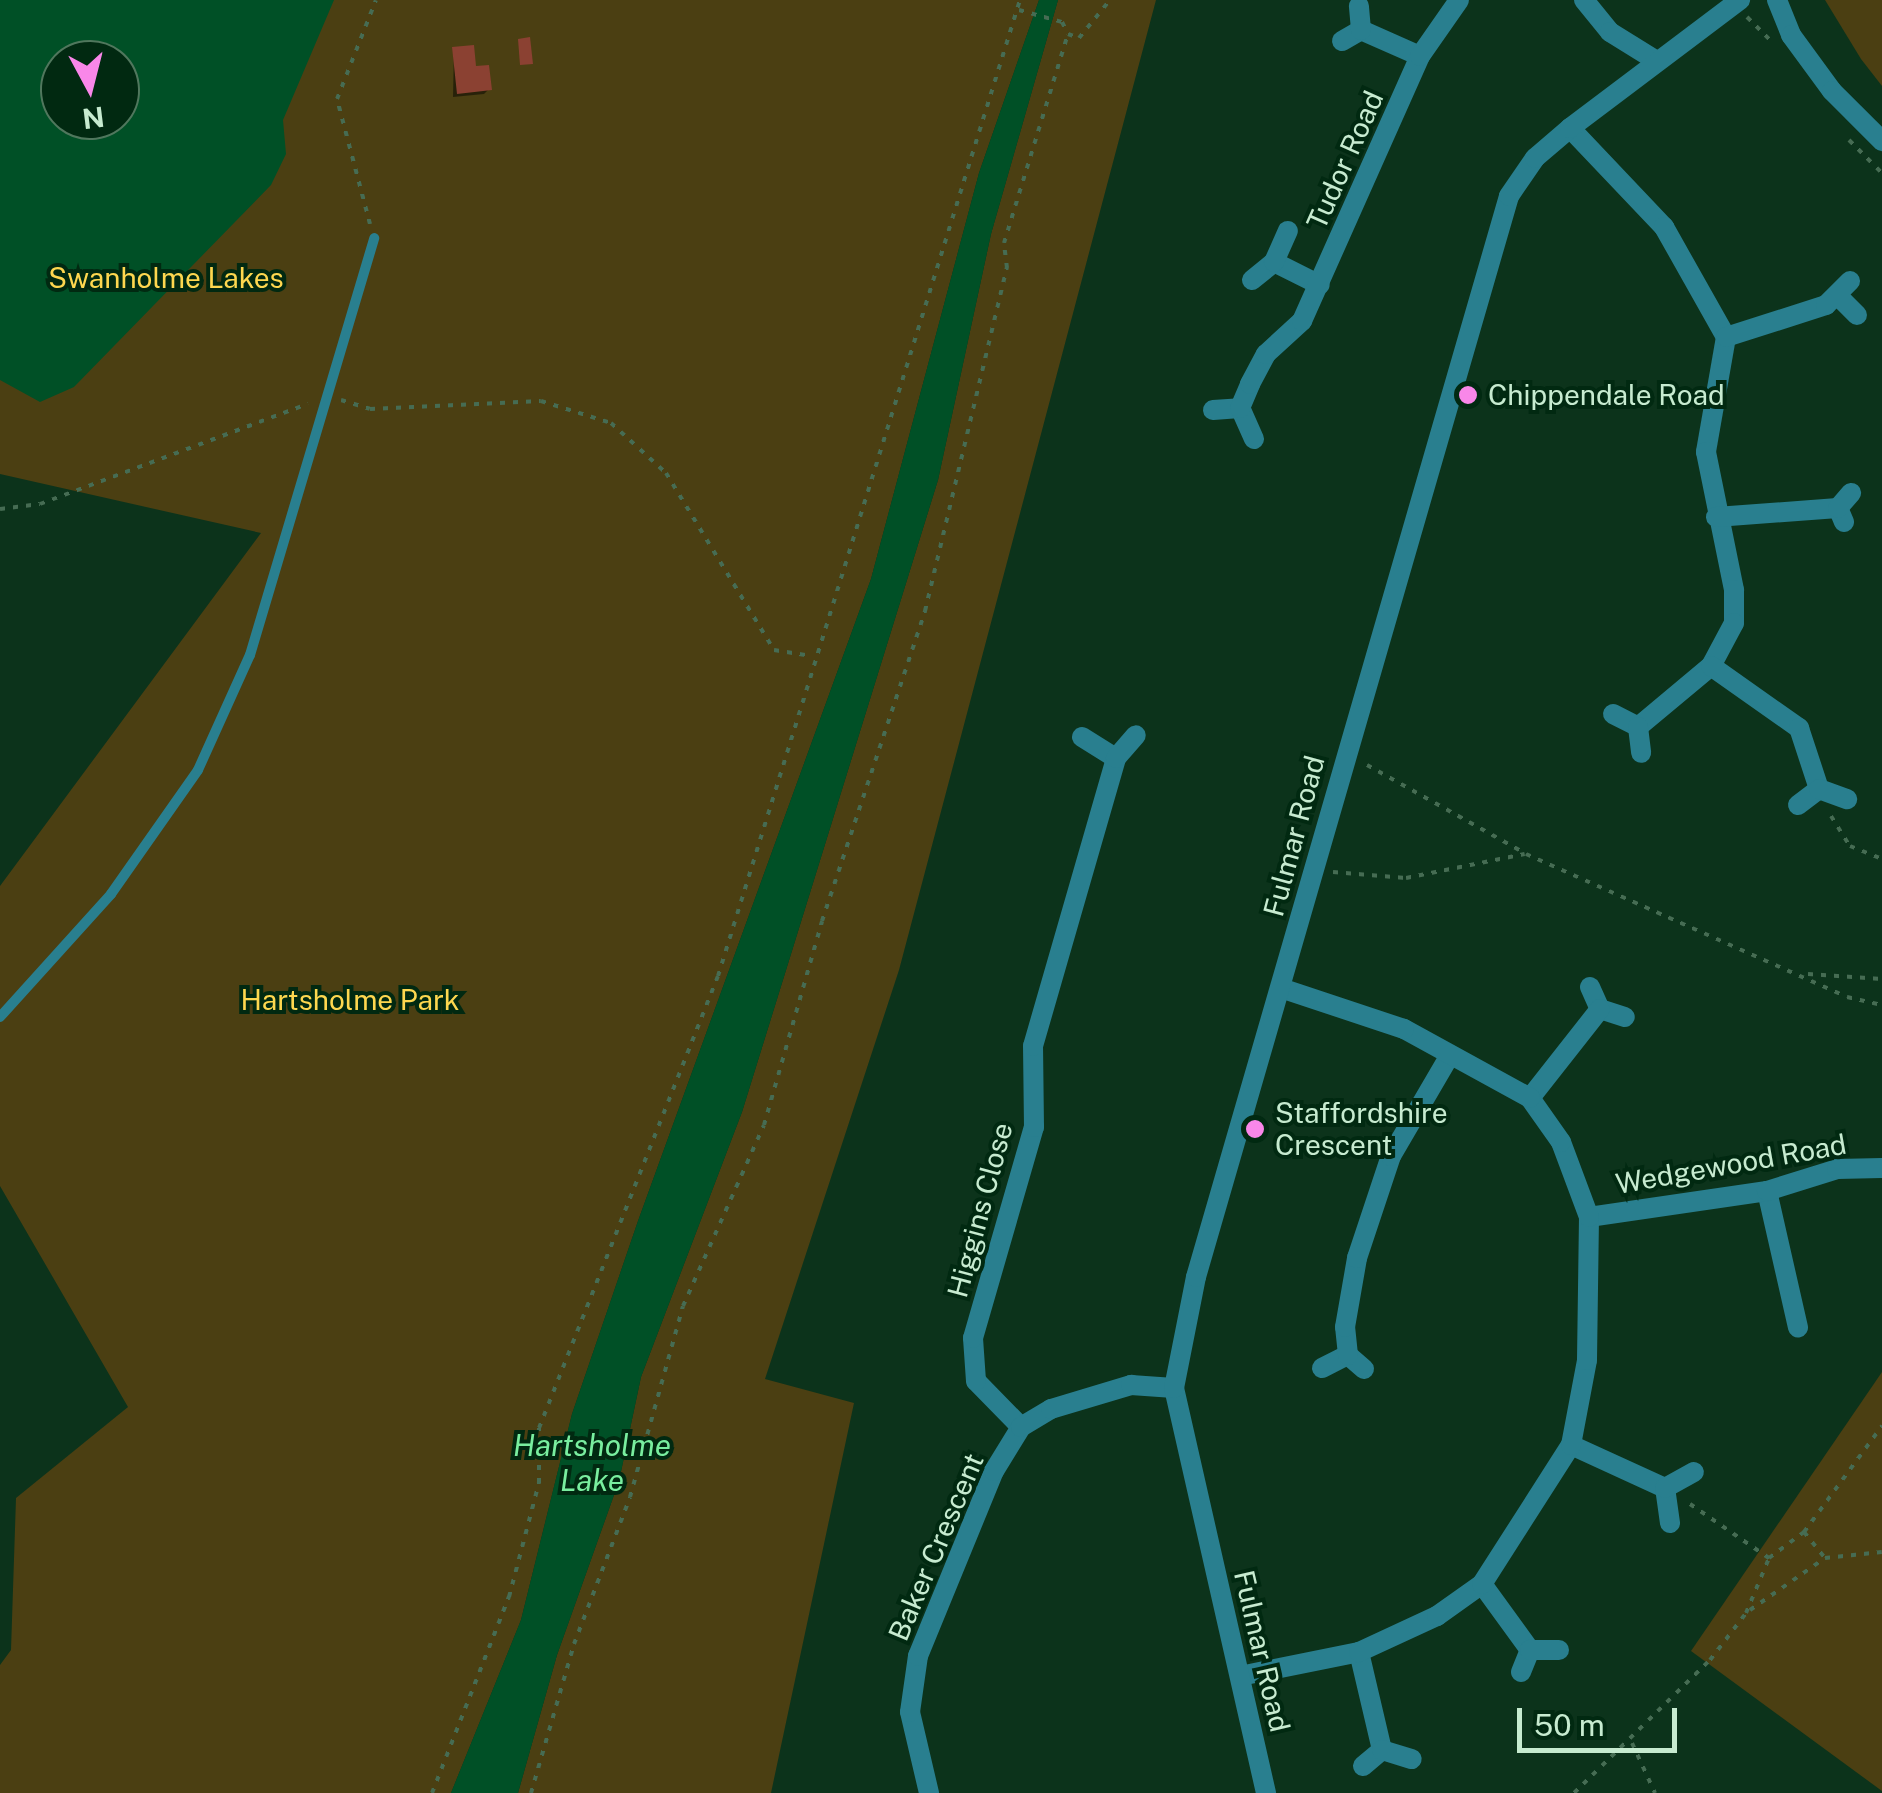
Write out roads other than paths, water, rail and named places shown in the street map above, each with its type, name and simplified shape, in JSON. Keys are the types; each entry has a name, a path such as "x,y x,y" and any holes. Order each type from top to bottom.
{"street":[{"name":"Tudor Road","path":"1240,408 1266,354 1302,321 1420,56 1459,0"},
{"path":"1584,0 1610,32 1658,61"},
{"name":"Fulmar Road","path":"1266,1793 1174,1388 1196,1277 1509,196 1536,158 1570,128 1740,0"},
{"path":"1777,0 1791,35 1832,92 1882,141"},
{"path":"1360,6 1361,30"},
{"path":"1361,30 1420,56"},
{"path":"1342,42 1361,30"},
{"path":"1570,128 1664,227 1726,338 1706,452 1716,517 1734,590 1734,623 1711,666 1638,726"},
{"name":"Tudor Road","path":"1252,280 1274,262 1288,232"},
{"path":"1274,262 1320,286"},
{"path":"1726,338 1845,289 1857,315"},
{"path":"1213,410 1240,408 1254,439"},
{"path":"1716,517 1844,508"},
{"path":"1711,666 1799,728 1819,789"},
{"path":"1613,714 1638,726"},
{"path":"1638,726 1641,753"},
{"name":"Higgins Close","path":"1022,1427 976,1381 973,1338 1034,1127 1033,1046 1116,758 1136,734"},
{"path":"1082,737 1116,758"},
{"path":"1819,789 1847,799"},
{"path":"1798,805 1819,789"},
{"path":"1590,987 1600,1009 1624,1017"},
{"path":"1240,1676 1359,1652 1436,1616 1482,1584 1571,1445 1587,1360 1589,1216 1560,1142 1530,1098 1374,1016 1281,988"},
{"path":"1530,1098 1600,1009"},
{"path":"1322,1368 1356,1362 1348,1299 1372,1204 1391,1156 1450,1055"},
{"name":"Wedgewood Road","path":"1589,1216 1767,1192 1837,1169 1882,1168"},
{"path":"1767,1192 1798,1328"},
{"path":"1022,1427 1092,1392 1131,1385 1174,1388"},
{"name":"Baker Crescent","path":"929,1793 910,1712 918,1656 972,1521 1022,1427"},
{"path":"1571,1445 1665,1488"},
{"path":"1665,1488 1694,1472"},
{"path":"1665,1488 1670,1523"},
{"path":"1482,1584 1530,1650"},
{"path":"1530,1650 1558,1650"},
{"path":"1522,1672 1530,1650"},
{"path":"1359,1652 1382,1750"},
{"path":"1382,1750 1412,1758"},
{"path":"1363,1766 1382,1750"}],"lane":[{"path":"0,1017 111,894 198,770 250,655 296,489 330,397 374,238"}],"water":[{"path":"0,0 334,0 283,120 286,154 271,185 74,387 40,402 0,380"},
{"name":"Hartsholme Lake","path":"1039,0 1058,0 991,234 938,480 742,1112 641,1377 619,1481 557,1655 518,1793 451,1793 521,1620 572,1414 638,1221 871,579 979,173"}],"place":[{"name":"Chippendale Road","path":"1468,395"},
{"name":"Staffordshire Crescent","path":"1255,1129"}],"park label":[{"name":"Swanholme Lakes","path":"166,278"},
{"name":"Hartsholme Park","path":"350,1000"}]}
